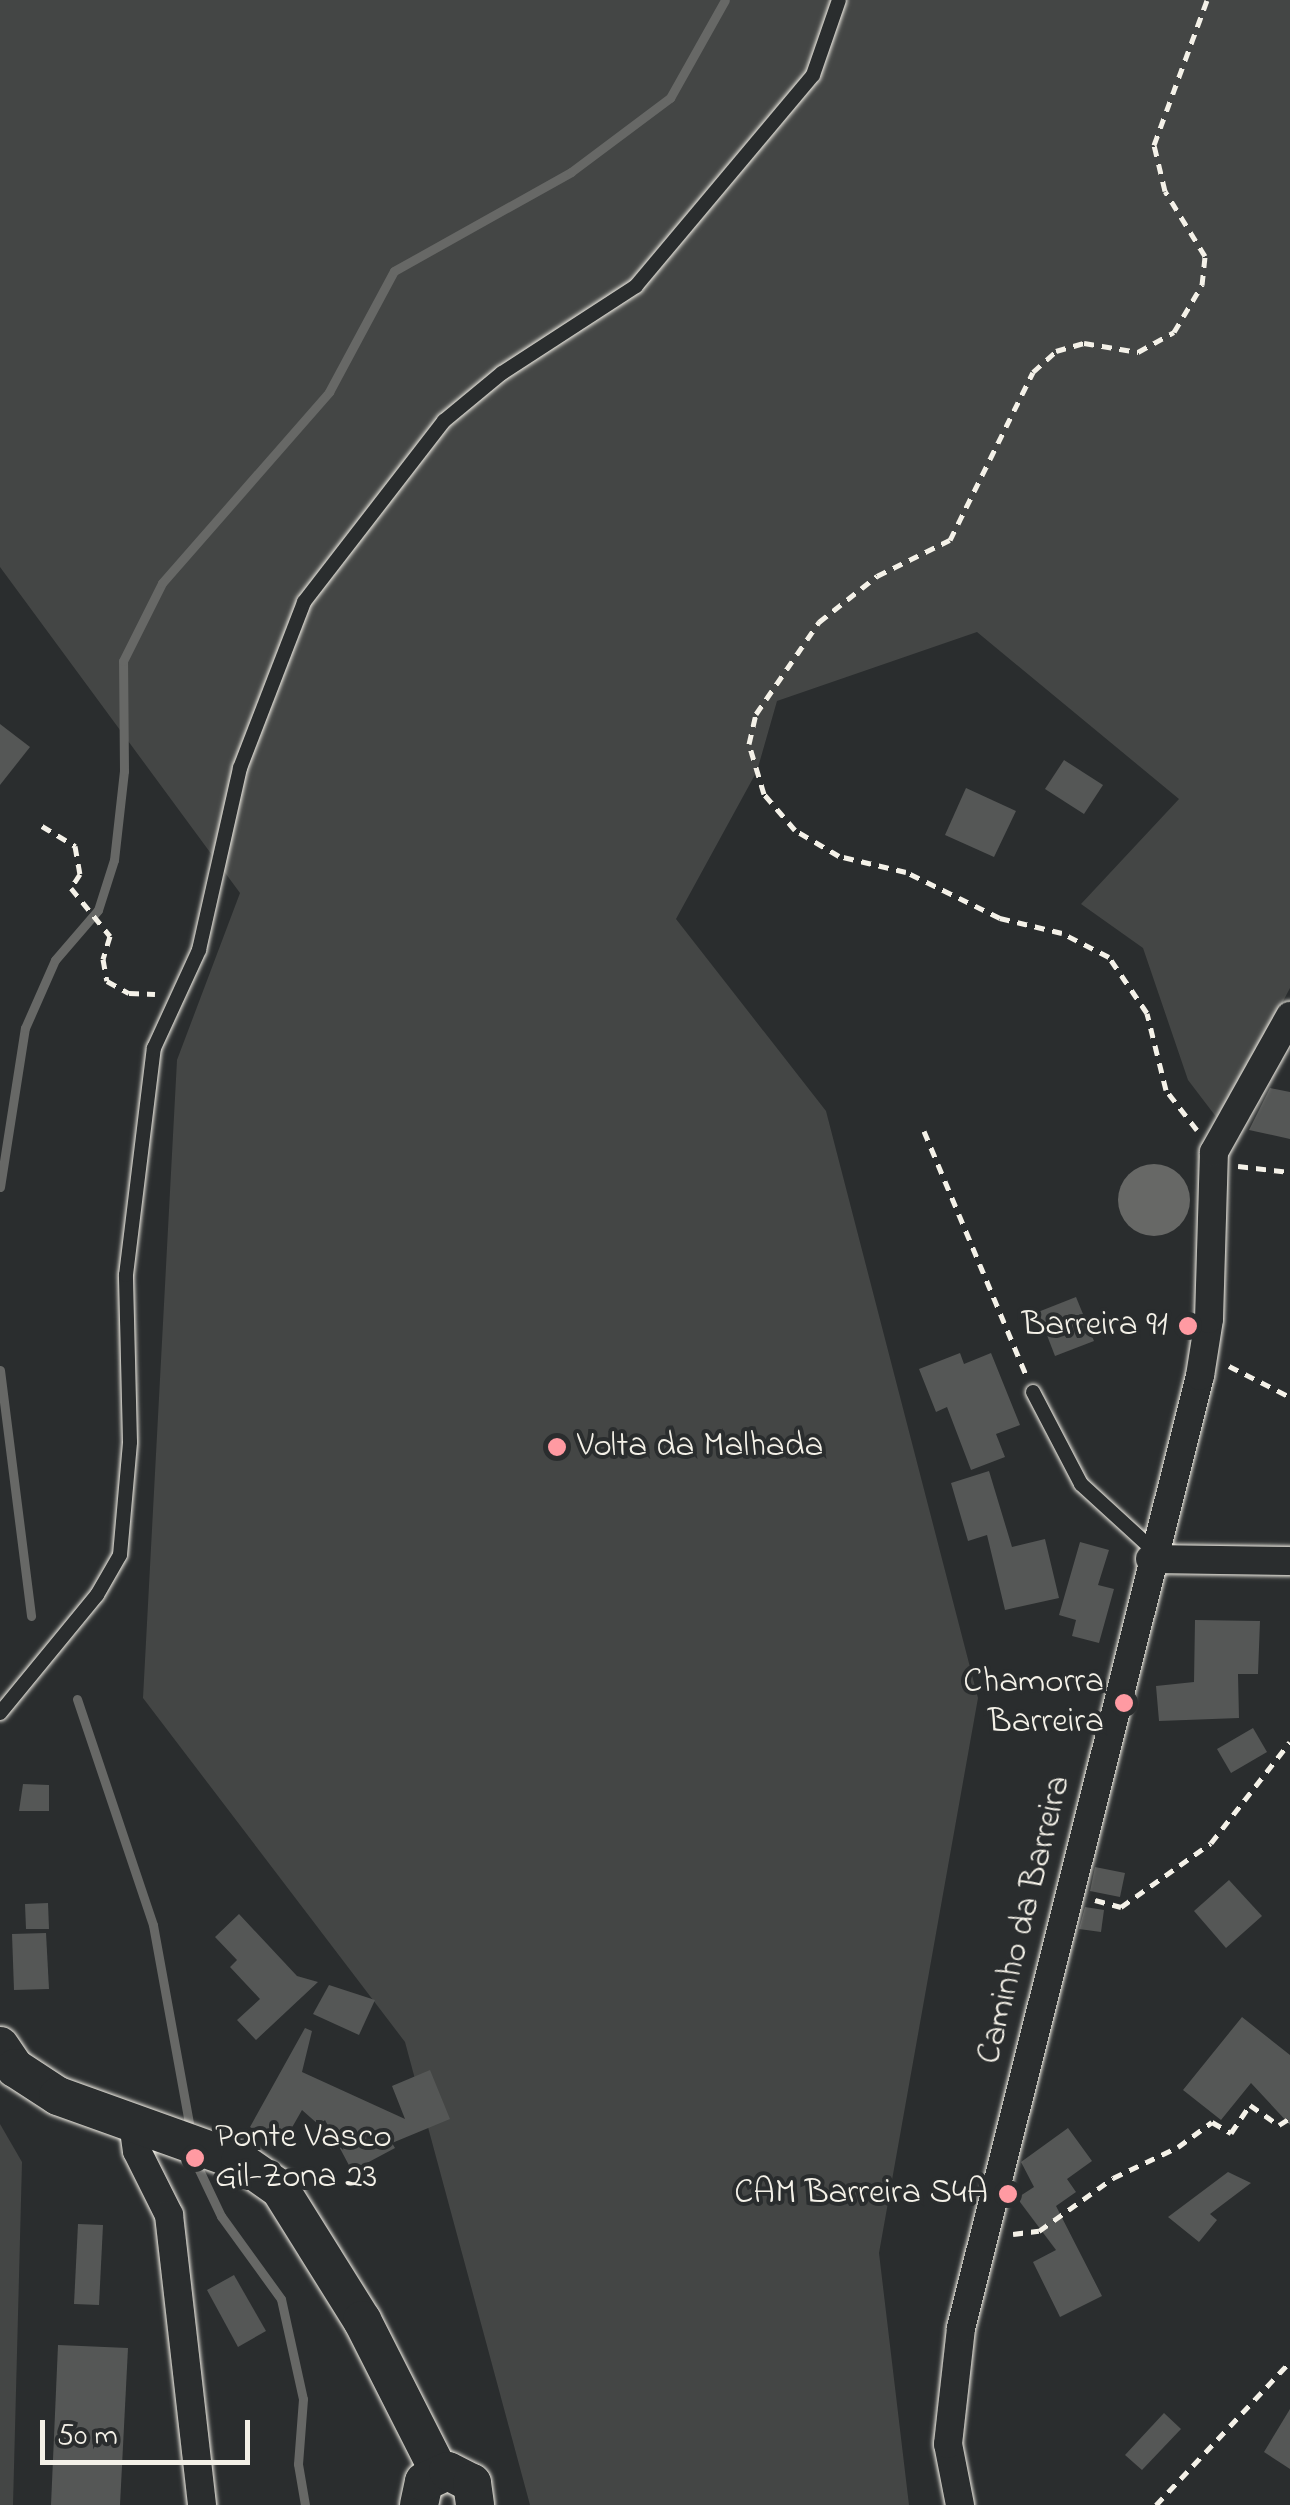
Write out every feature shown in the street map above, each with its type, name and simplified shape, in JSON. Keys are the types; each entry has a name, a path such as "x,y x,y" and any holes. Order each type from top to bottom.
{"main road":[{"path":"0,2046 34,2083 217,2152 261,2174 296,2207 362,2320 439,2472"},
{"path":"419,2505 424,2482 439,2472 465,2477 481,2503"}],"street":[{"name":"Caminho da Barreira","path":"960,2505 948,2444 951,2383 1204,1353 1213,1158 1290,1016"},
{"path":"1152,1554 1290,1561"},
{"path":"148,2128 138,2151 169,2215 202,2505"}],"lane":[{"path":"0,1714 96,1596 120,1554 130,1442 126,1275 154,1048 199,950 240,768 304,602 444,421 502,373 636,286 813,75 839,0"},
{"path":"1034,1392 1081,1484 1152,1554"}],"path":[{"path":"1207,0 1154,145 1164,191 1206,256 1202,285 1174,332 1138,352 1084,343 1056,351 1032,372 950,540 877,576 819,622 756,714 749,744 764,794 809,839 838,856 906,872 1000,918 1062,933 1109,957 1147,1014 1166,1090 1213,1158 1290,1172"},
{"path":"42,826 74,846 80,874 71,888 105,930 107,982 129,992 178,995"},
{"path":"924,1130 1034,1392"},
{"path":"1204,1353 1290,1397"},
{"path":"1072,1884 1100,1903 1122,1907 1211,1843 1290,1742"},
{"path":"985,2238 1039,2232 1113,2178 1178,2147 1212,2122 1232,2134 1250,2104 1278,2124 1290,2118"},
{"path":"1156,2505 1290,2362"}],"shaded area":[{"path":"0,0 1290,0 1290,988 1220,1122 1188,1080 1143,948 1081,904 1179,799 977,632 777,701 757,771 676,919 826,1111 978,1698 879,2253 909,2505 530,2505 405,2042 143,1698 177,1060 240,893 0,567"},
{"path":"1154,1164 1179,1175 1190,1200 1179,1225 1154,1236 1129,1225 1118,1200 1129,1175"},
{"path":"0,2124 22,2162 13,2505 0,2505"}],"building":[{"path":"0,724 30,747 0,785"},
{"path":"1064,760 1103,785 1084,814 1045,789"},
{"path":"966,788 1016,811 994,857 945,835"},
{"path":"1270,1088 1290,1092 1290,1139 1249,1130"},
{"path":"1076,1297 1094,1341 1055,1356 1038,1312"},
{"path":"960,1353 964,1364 991,1353 1020,1425 996,1434 1005,1457 971,1470 947,1407 936,1412 919,1369"},
{"path":"989,1471 1012,1547 1045,1539 1059,1598 1005,1610 987,1535 968,1541 951,1483"},
{"path":"1080,1542 1109,1550 1098,1585 1114,1589 1099,1643 1072,1636 1076,1620 1059,1615"},
{"path":"1195,1620 1260,1621 1258,1674 1238,1674 1239,1718 1159,1721 1156,1686 1194,1682"},
{"path":"1253,1728 1267,1752 1231,1773 1217,1749"},
{"path":"23,1784 49,1785 49,1811 19,1811"},
{"path":"1095,1867 1125,1873 1120,1897 1090,1891"},
{"path":"1229,1880 1262,1916 1226,1948 1194,1911"},
{"path":"48,1903 49,1929 26,1929 25,1904"},
{"path":"1085,1907 1104,1910 1101,1932 1079,1929"},
{"path":"239,1914 297,1976 318,1982 256,2040 237,2020 260,1999 230,1967 237,1960 215,1937"},
{"path":"46,1933 49,1989 14,1990 12,1934"},
{"path":"329,1985 375,2000 359,2035 313,2014"},
{"path":"1242,2017 1290,2055 1290,2125 1251,2083 1221,2120 1183,2090"},
{"path":"305,2028 312,2031 302,2072 405,2119 392,2086 430,2070 450,2119 392,2143 395,2148 352,2171 325,2120 319,2125 302,2110 282,2145 250,2127"},
{"path":"1068,2128 1092,2161 1067,2179 1076,2192 1056,2206 1102,2296 1060,2317 1033,2262 1056,2250 1017,2198 1034,2187 1021,2162"},
{"path":"1228,2172 1251,2183 1210,2214 1217,2220 1199,2242 1168,2217"},
{"path":"78,2224 103,2225 99,2305 74,2304"},
{"path":"234,2275 266,2331 238,2347 207,2290"},
{"path":"58,2345 128,2348 120,2505 51,2505"},
{"path":"1290,2409 1290,2469 1264,2452"},
{"path":"1164,2413 1181,2429 1142,2470 1125,2455"}],"waterway":[{"path":"0,1187 25,1028 55,960 98,910 114,860 124,771 123,661 162,583 329,392 394,271 571,172 670,98 725,0"},
{"path":"0,1370 31,1616"},
{"path":"77,1699 153,1925 191,2135"},
{"path":"192,2155 221,2216 281,2299 303,2399 298,2464 305,2505"}],"place":[{"name":"Barreira 91","path":"1188,1326"},
{"name":"Volta da Malhada","path":"557,1447"},
{"name":"Chamorra Barreira","path":"1124,1703"},
{"name":"Ponte Vasco Gil-Zona 23","path":"195,2158"},
{"name":"CAM Barreira S4A","path":"1008,2194"}]}
